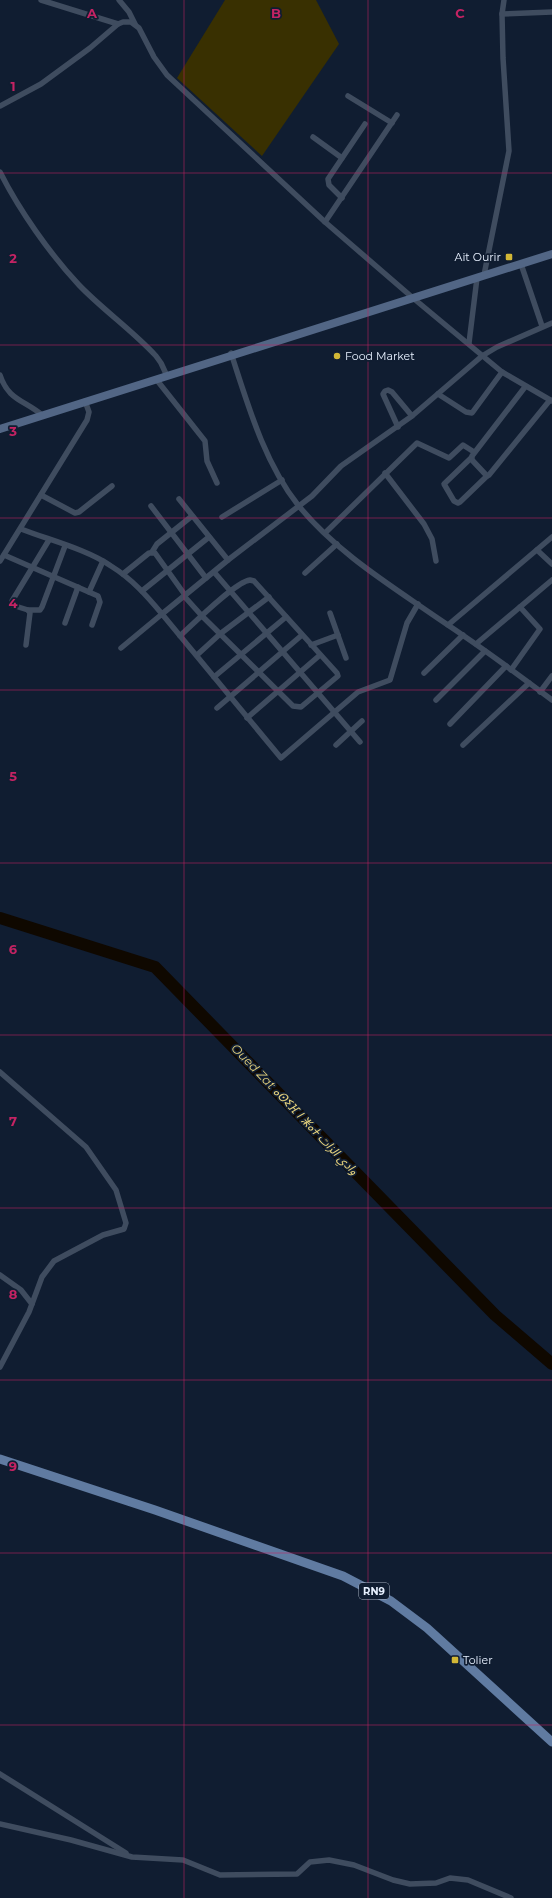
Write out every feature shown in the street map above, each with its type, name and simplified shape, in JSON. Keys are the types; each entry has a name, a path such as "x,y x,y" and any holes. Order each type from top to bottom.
{"main road":[{"name":"RN9","path":"0,1459 76,1482 273,1550 321,1567 362,1584 406,1612 427,1628 552,1742"}],"street":[{"path":"41,0 118,24"},
{"path":"119,0 129,12 154,57 167,75 325,222 502,372 525,387 551,400 489,475 460,502 458,503 454,501 444,484 473,455 525,387"},
{"path":"469,343 481,276 509,151 502,14 504,0"},
{"path":"502,14 552,12"},
{"path":"0,106 42,84 90,48 118,24 127,21 135,24"},
{"path":"348,96 392,123"},
{"path":"325,222 397,115"},
{"path":"342,198 329,185 328,179 365,124"},
{"path":"313,137 342,158"},
{"path":"0,172 25,214 68,271 111,316 150,350 161,363 167,376"},
{"path":"0,429 167,376 232,353 552,254"},
{"path":"521,264 542,326"},
{"path":"121,648 184,595 298,505 312,496 341,466 398,427 482,356 542,326 552,323"},
{"path":"232,353 249,408 266,449 282,480 298,505 337,544 385,582 476,644 552,700"},
{"path":"438,394 466,412 472,413 502,372"},
{"path":"0,375 3,385 9,394 33,407 42,415"},
{"path":"156,379 205,441 207,461 217,484"},
{"path":"398,427 383,394 385,391 388,390 392,392 412,416"},
{"path":"0,561 87,420 89,412 85,401"},
{"path":"325,533 416,443 449,458 463,445 473,455 487,476"},
{"path":"385,473 424,524 432,539 436,561"},
{"path":"222,517 282,480"},
{"path":"42,495 75,512 79,512 112,486"},
{"path":"179,499 228,560"},
{"path":"151,506 206,578"},
{"path":"123,574 152,552 158,544 192,516"},
{"path":"21,529 103,561 123,574 142,591 162,614 281,758 358,692 390,680 407,623 418,604"},
{"path":"142,591 209,537"},
{"path":"448,625 552,537"},
{"path":"49,540 12,601 12,605 15,607 28,610 40,610 42,608 65,546"},
{"path":"306,573 337,544"},
{"path":"537,550 552,564"},
{"path":"152,552 155,553 184,595 202,616 293,706 297,708 301,707 337,678 338,675 269,597 254,581 250,580 231,591 202,616 180,636"},
{"path":"4,555 100,598 92,625"},
{"path":"89,592 103,561"},
{"path":"214,572 360,742"},
{"path":"476,644 552,580"},
{"path":"65,623 78,588"},
{"path":"197,655 220,634 269,597"},
{"path":"450,724 509,668 540,630 520,607"},
{"path":"26,644 30,613 28,610"},
{"path":"330,613 346,658"},
{"path":"214,677 286,617"},
{"path":"217,708 302,635"},
{"path":"311,645 338,635"},
{"path":"424,673 463,635"},
{"path":"436,700 485,651"},
{"path":"247,718 320,655"},
{"path":"540,692 552,676"},
{"path":"463,745 529,683"},
{"path":"336,744 362,721"},
{"path":"0,1072 86,1147 116,1190 126,1223 124,1229 103,1235 54,1261 42,1277 32,1304 0,1367"},
{"path":"0,1275 21,1290 32,1304"},
{"path":"0,1774 132,1857"},
{"path":"0,1824 71,1840 132,1857 183,1860 220,1875 297,1874 310,1862 329,1860 354,1865 393,1880 410,1884 436,1883 450,1878 468,1880 511,1898"}],"shaded area":[{"path":"225,0 316,0 339,44 262,156 177,78"}],"waterway":[{"name":"Oued Zat ⴰⵙⵉⴼ ⵏ ⵥⴰⵜ وادي الزات","path":"0,918 155,967 495,1315 552,1364"}],"place":[{"name":"Ait Ourir","path":"509,257"},
{"name":"Food Market","path":"337,356"},
{"name":"Tolier","path":"455,1660"}]}
